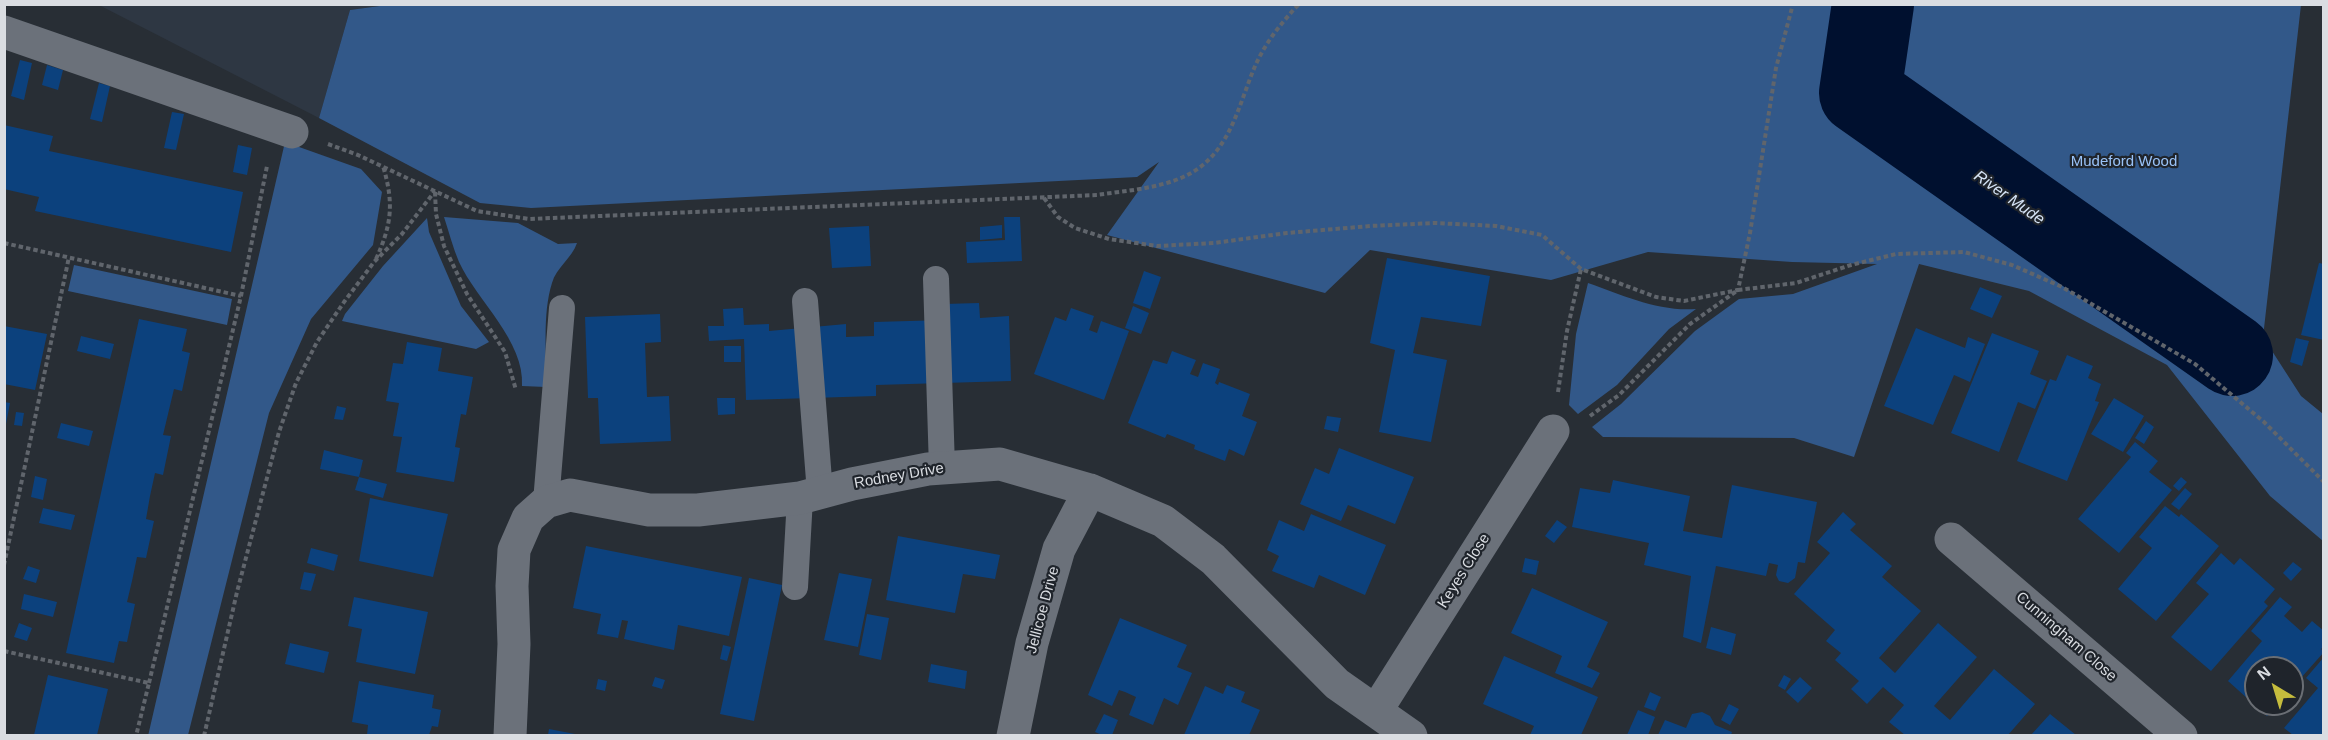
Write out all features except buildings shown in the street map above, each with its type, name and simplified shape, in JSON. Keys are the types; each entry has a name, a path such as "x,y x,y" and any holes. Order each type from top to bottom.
{"street":[{"path":"4,32 284,129"},
{"name":"Keyes Close","path":"1376,711 1553,431"},
{"name":"Rodney Drive","path":"546,501 570,495 649,510 698,510 810,496 852,484 942,468 1000,464 1090,490 1163,521 1213,559 1337,684 1411,735"},
{"name":"Jellicoe Drive","path":"1013,735 1032,643 1059,549 1090,490"},
{"path":"510,735 514,644 512,586 514,550 528,518 546,501"},
{"name":"Cunningham Close","path":"1952,539 2181,735"}],"lane":[{"path":"936,279 942,468"},
{"path":"795,587 810,496 805,302"},
{"path":"546,501 562,308"}],"path":[{"path":"136,735 241,296 284,129 358,154 477,211 529,219 1097,195 1168,182 1198,169 1217,152 1234,122 1257,62 1281,24 1299,4"},
{"path":"1581,269 1566,331 1553,431 1585,420 1619,395 1690,324 1738,290 1750,233 1776,68 1793,4"},
{"path":"374,262 386,236 390,216 391,200 383,166"},
{"path":"204,735 237,592 279,432 296,383 317,342 374,262 402,234 435,191"},
{"path":"435,191 436,214 444,246 467,294 505,352 517,395"},
{"path":"1044,198 1058,217 1075,228 1109,239 1157,246 1215,243 1287,232 1370,226 1496,225 1542,235 1581,269 1656,297 1684,301 1738,290 1796,283 1851,265 1896,254 1964,252 2012,266 2062,287 2196,364 2264,422 2324,482"},
{"path":"4,243 241,296"},
{"path":"4,565 69,257"},
{"path":"4,651 149,683"}],"shaded area":[{"path":"99,5 387,5 350,10 319,118"}],"green space":[{"name":"Mudeford Wood","path":"387,5 2301,5 2263,337 2301,396 2323,414 2323,541 2270,496 2167,365 2029,291 1919,264 1854,457 1794,438 1603,437 1592,427 1621,404 1695,331 1739,299 1793,294 1877,264 1792,262 1648,252 1551,280 1370,250 1325,293 1107,235 1159,162 1137,177 531,208 480,203 319,118 350,10"},
{"path":"285,142 361,169 382,192 373,245 311,319 269,413 188,735 148,736"},
{"path":"444,217 518,223 558,244 577,243 554,278 549,295 546,321 546,387 522,386 521,369 516,353 459,262"},
{"path":"427,218 429,232 461,306 489,342 476,349 342,321 383,266"},
{"path":"74,265 232,299 227,325 68,291"},
{"path":"1588,283 1655,305 1696,309 1669,329 1617,385 1578,414 1569,405 1576,334"}],"waterway":[{"name":"River Mude","path":"1873,4 1860,93 2232,355"}]}
